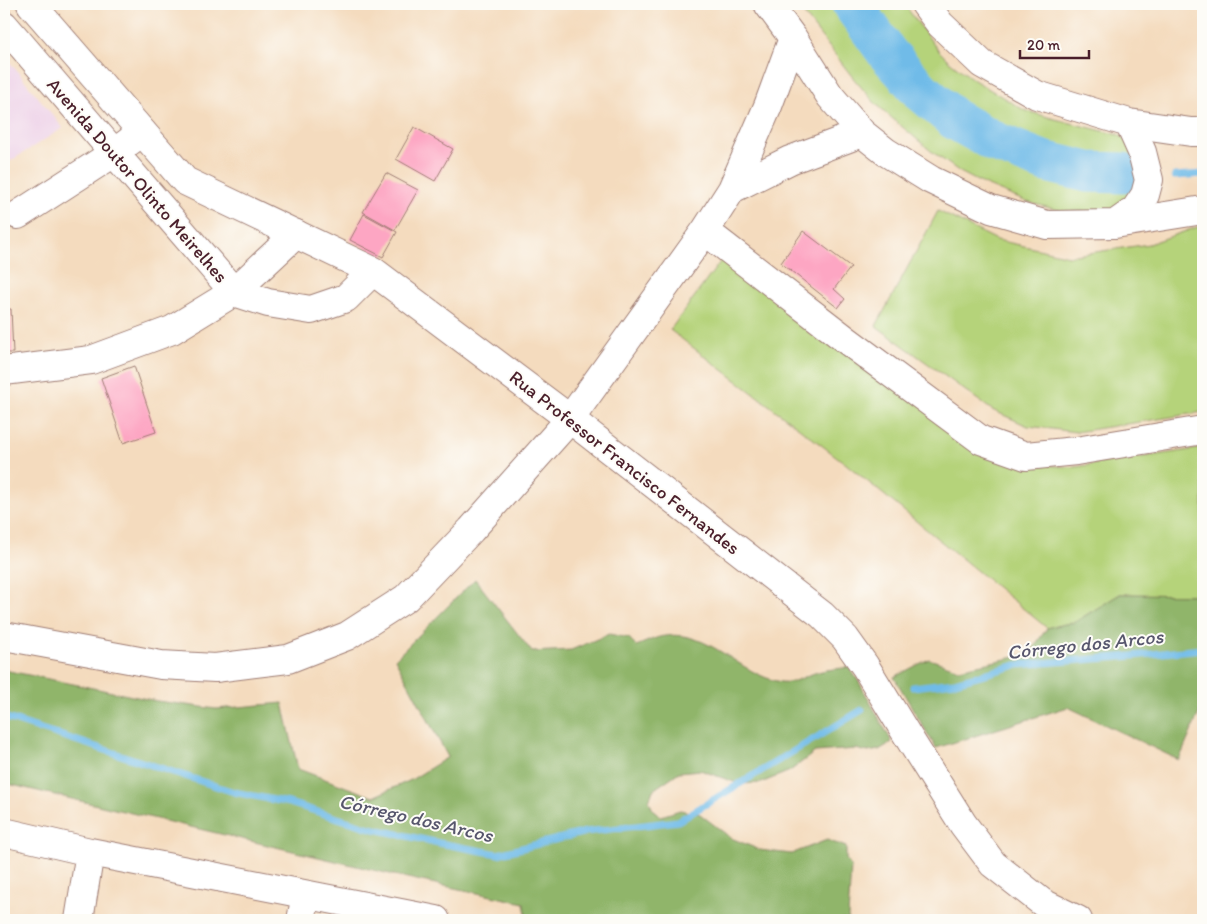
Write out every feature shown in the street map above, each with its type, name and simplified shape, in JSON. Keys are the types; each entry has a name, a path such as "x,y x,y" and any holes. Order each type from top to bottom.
{"street":[{"name":"Avenida Doutor Olinto Meirelhes","path":"4,25 234,292 268,303 311,310 346,298 373,271 185,181 32,4"},
{"path":"768,4 793,38 830,96 862,132 886,152 932,180 991,209 1047,225 1115,224 1203,210"},
{"path":"925,4 940,24 982,64 1037,95 1129,123 1203,132"},
{"path":"4,636 162,665 215,668 288,659 347,636 406,598 471,530 570,419 705,231 732,190 768,106 793,38"},
{"path":"1115,224 1135,210 1145,195 1149,180 1142,152 1129,123"},
{"path":"18,215 114,153 142,132"},
{"path":"732,190 790,160 862,132"},
{"path":"705,231 845,339 981,440 1026,456 1076,451 1203,430"},
{"path":"4,371 91,360 172,330 234,292 296,234"},
{"name":"Rua Professor Francisco Fernandes","path":"373,271 570,419 822,615 844,638 865,666 963,824 993,864 1044,903 1078,920"},
{"path":"4,832 90,852 304,908 436,920"},
{"path":"79,920 90,852"}],"shaded area":[{"path":"4,55 63,128 4,165"}],"green space":[{"path":"796,4 904,4 937,49 974,80 1024,110 1119,135 1131,143 1135,165 1133,192 1120,206 1110,212 1062,211 1027,202 983,184 960,172 931,151 875,103"},
{"path":"938,211 997,240 1069,256 1149,244 1203,225 1203,412 1076,432 1028,426 992,410 876,326"},
{"path":"723,258 1022,464 1075,467 1203,448 1203,595 1120,594 1075,622 1047,628 845,463 670,330"},
{"path":"475,579 532,652 571,650 609,634 629,638 636,646 665,636 681,636 696,639 752,671 766,678 781,682 796,681 814,673 849,667 892,742 879,750 868,752 856,749 815,752 790,771 761,783 740,784 700,770 679,772 653,790 649,801 653,810 661,816 680,810 700,814 731,838 760,850 791,854 827,840 846,847 846,859 851,867 849,920 527,920 524,903 403,877 4,783 4,670 157,701 216,709 283,703 298,769 373,797 411,780 448,757 395,659"},
{"path":"1120,594 1203,595 1203,704 1179,760 1068,707 936,748 894,677 929,659 959,669 1029,654 1047,628 1075,622"}],"building":[{"path":"414,127 453,149 435,181 396,159"},
{"path":"386,173 418,190 395,230 363,212"},
{"path":"364,214 397,232 383,257 350,240"},
{"path":"803,231 851,267 834,289 845,299 838,308 781,263"},
{"path":"4,309 11,309 13,353 4,353"},
{"path":"134,366 156,432 123,443 101,378"}],"waterway":[{"path":"852,4 888,54 921,91 954,119 995,142 1043,161 1088,172 1123,173"},
{"path":"1175,176 1203,174"},
{"name":"Córrego dos Arcos","path":"913,687 955,682 1017,665 1203,649"},
{"name":"Córrego dos Arcos","path":"4,717 234,792 289,803 370,828 498,854 586,832 678,821 862,710"}]}
